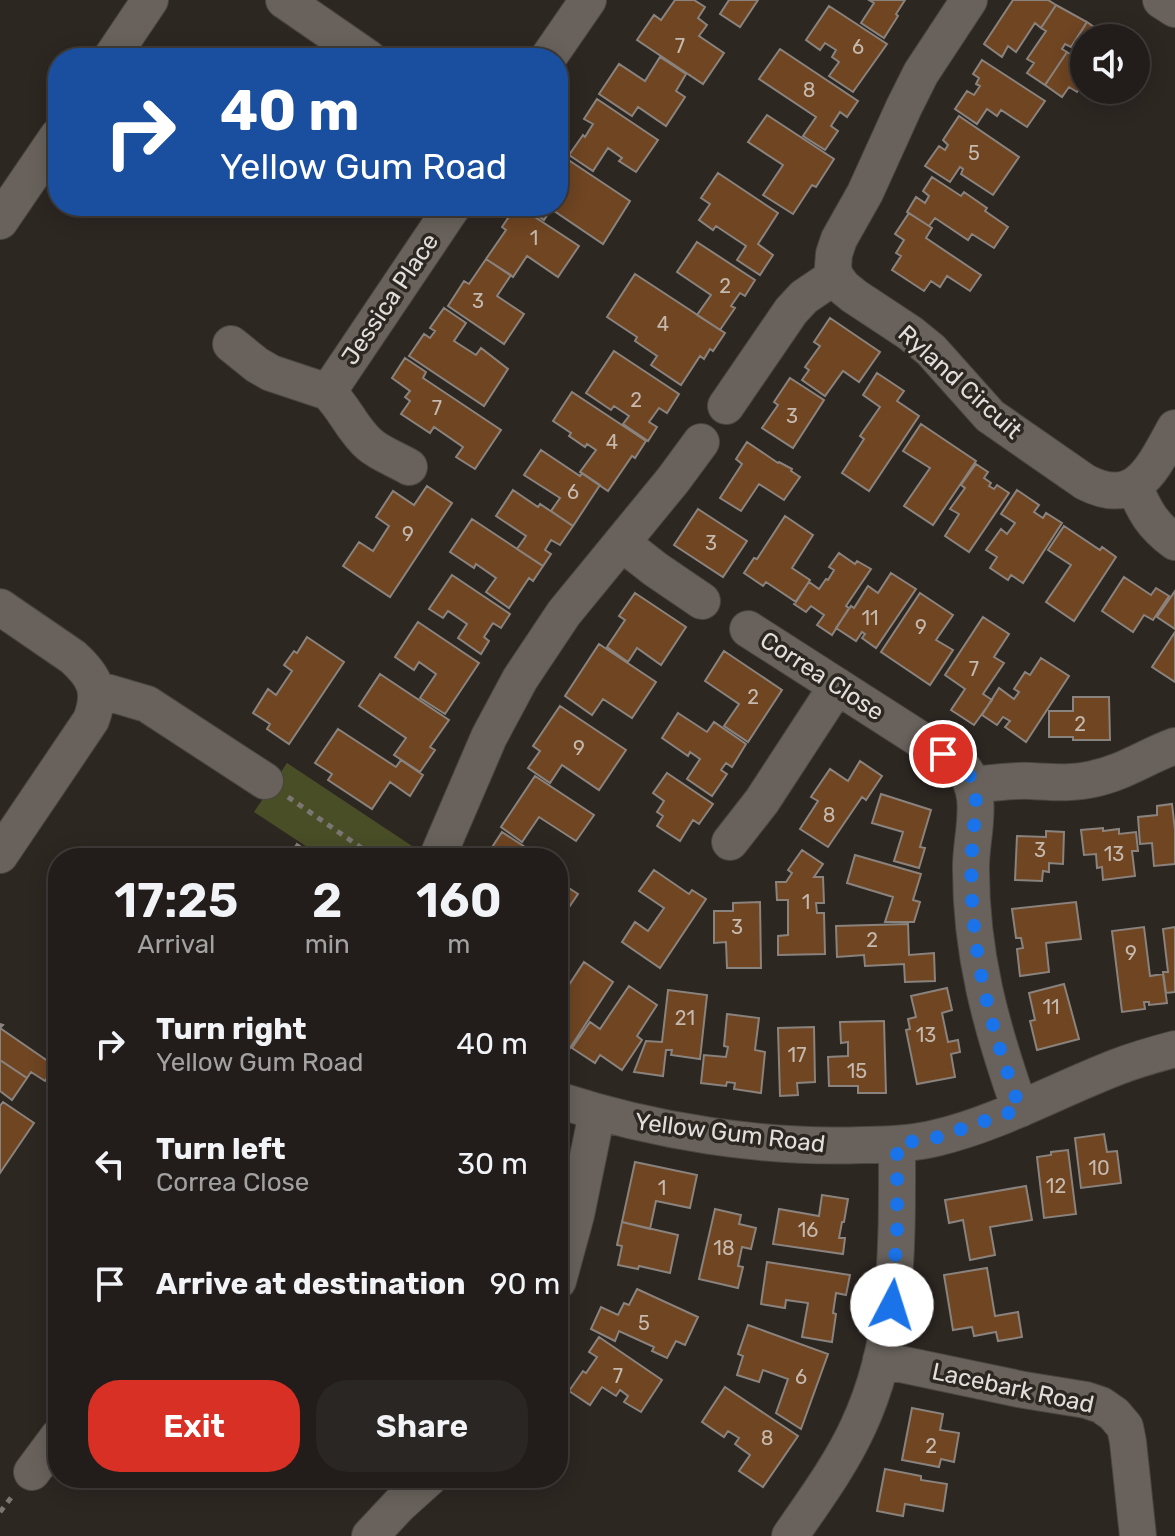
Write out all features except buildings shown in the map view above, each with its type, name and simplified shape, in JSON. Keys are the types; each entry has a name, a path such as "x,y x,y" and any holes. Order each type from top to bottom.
{"street":[{"path":"118,48 150,0"},
{"path":"284,0 354,48"},
{"path":"555,48 588,0"},
{"path":"726,406 791,311 804,297 835,276 834,254 839,239 865,193 921,73 969,0"},
{"path":"1161,0 1175,9"},
{"path":"2,214 48,150"},
{"name":"Jessica Place","path":"328,392 446,216"},
{"name":"Ryland Circuit","path":"835,276 854,296 921,340 990,416 1007,428 1097,488 1109,491 1134,486"},
{"name":"Jessica Place","path":"231,344 271,373 328,392 370,445 409,467"},
{"path":"1175,428 1154,466 1134,486 1157,528 1175,542"},
{"path":"441,848 489,737 520,679 564,613 701,442"},
{"path":"622,543 702,601"},
{"path":"0,607 73,657 92,676 96,689 91,720 0,855"},
{"name":"Correa Close","path":"748,629 960,765 974,785"},
{"path":"730,842 762,801 837,686"},
{"path":"96,689 147,704 265,781"},
{"path":"1020,1109 990,1018 980,975 972,902 974,785 1093,779 1118,772 1175,746"},
{"name":"Yellow Gum Road","path":"568,1103 679,1131 762,1142 806,1146 897,1144 935,1138 1020,1109 1119,1066 1175,1049"},
{"path":"568,1244 597,1113"},
{"path":"790,1536 849,1446 871,1395 881,1360 895,1287 897,1144"},
{"name":"Lacebark Road","path":"881,1360 1101,1405 1125,1427 1138,1536"},
{"path":"32,1472 48,1450"},
{"path":"370,1536 418,1488"}],"path":[{"path":"265,781 361,848"}],"green space":[{"path":"287,763 414,848 309,848 254,812"}],"route":[{"path":"892,1305 897,1231 897,1144 935,1138 1020,1109 990,1018 980,975 972,902 974,785 969,774 943,754"}]}
